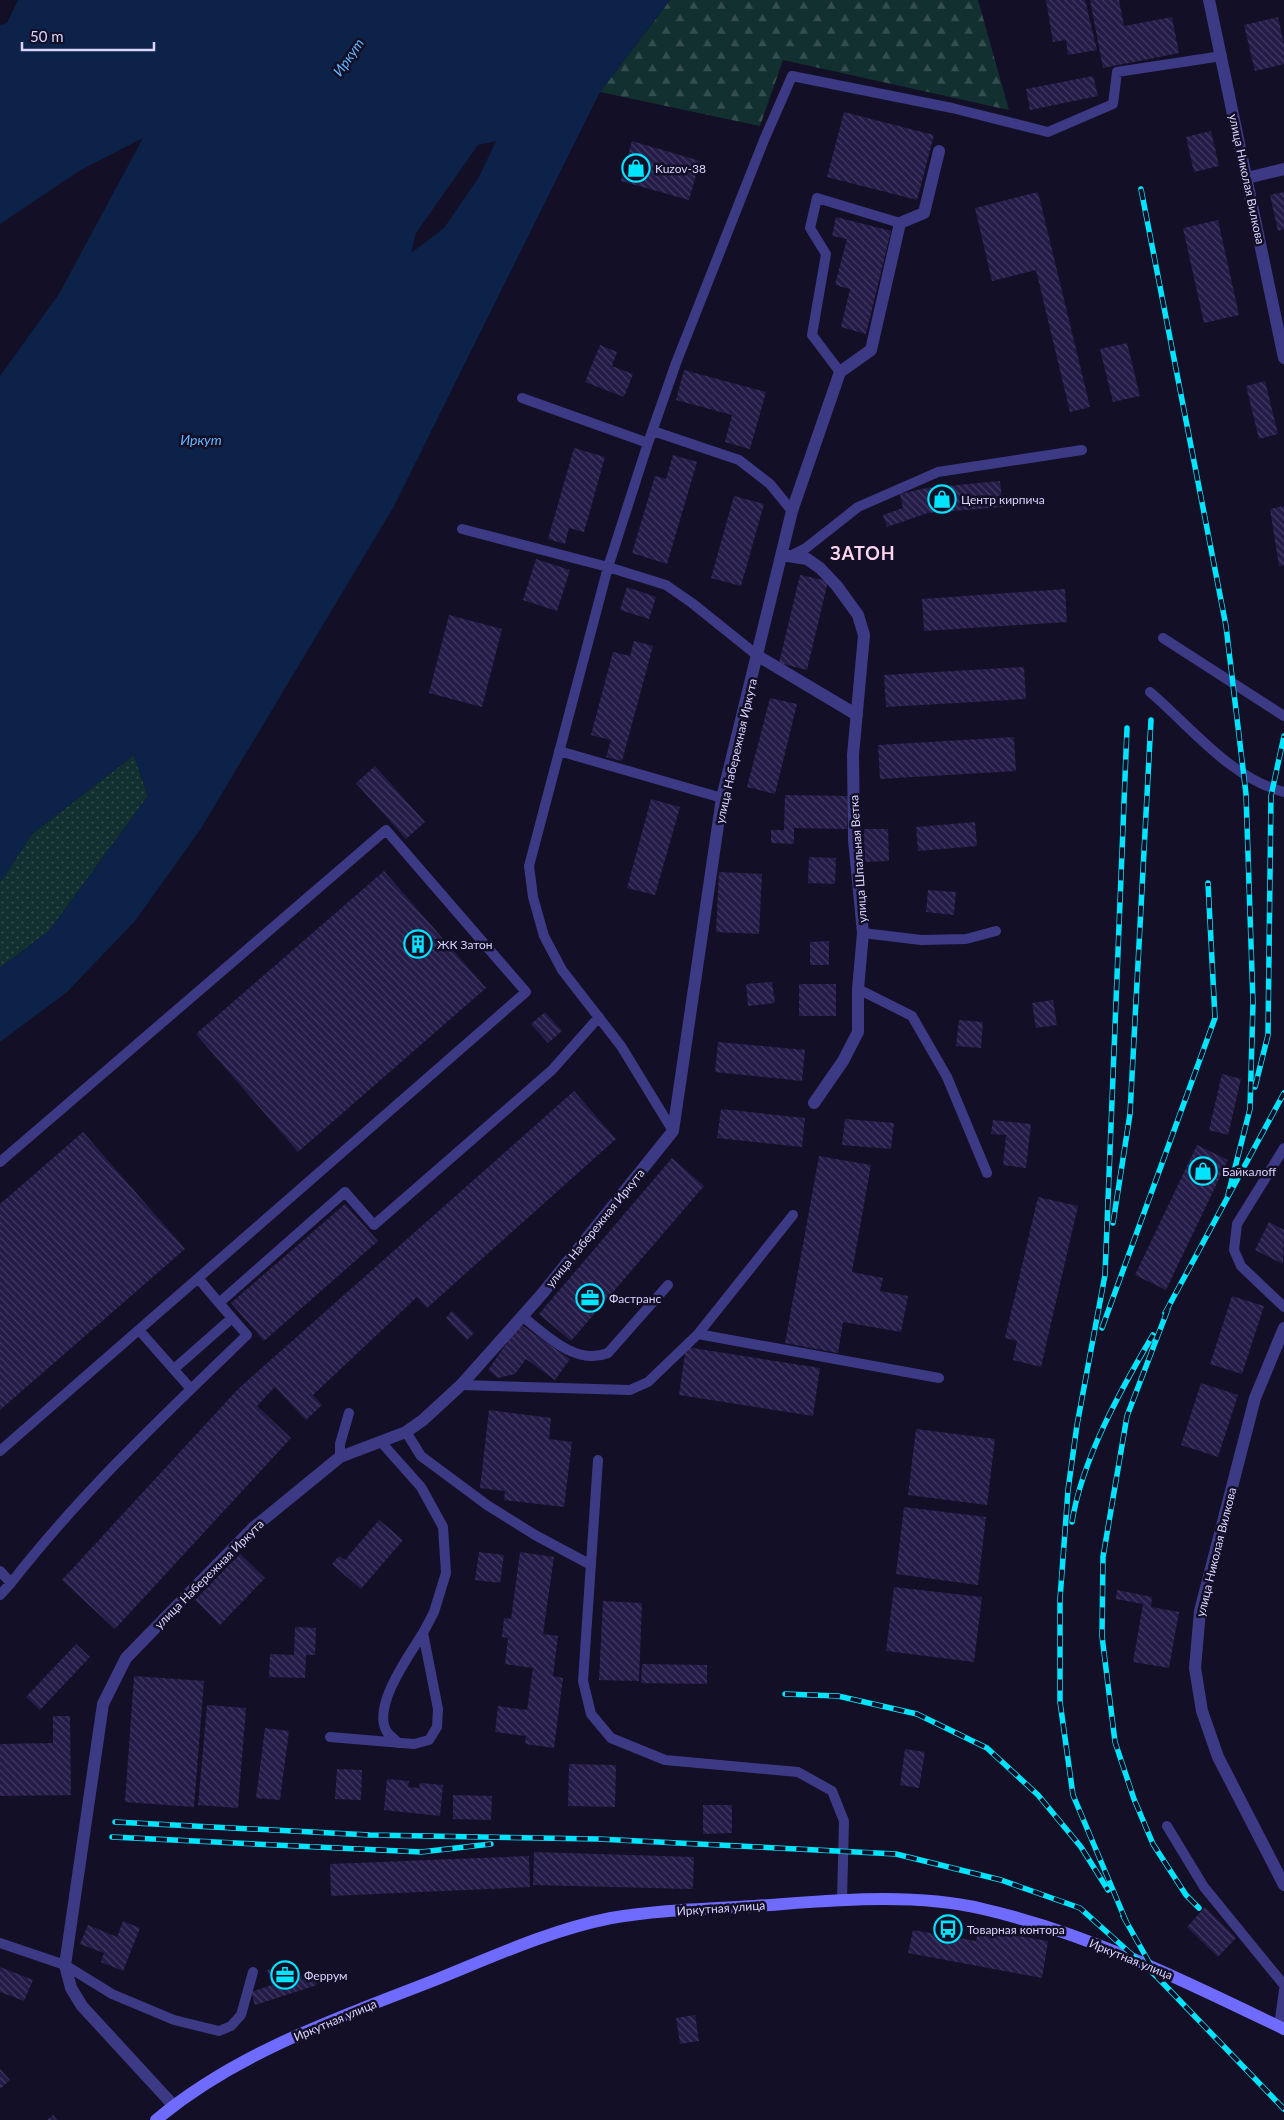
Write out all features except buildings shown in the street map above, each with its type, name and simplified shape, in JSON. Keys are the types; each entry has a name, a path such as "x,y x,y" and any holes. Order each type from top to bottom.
{"main road":[{"name":"Иркутная улица","path":"174,2106 227,2070 304,2032 530,1942 610,1919 669,1911 842,1900 900,1899 980,1908 1050,1927 1152,1966 1282,2028"},
{"path":"156,2120 174,2106"}],"street":[{"name":"улица Николая Вилкова","path":"1209,0 1284,358"},
{"path":"840,372 871,350 900,223 924,213 939,151"},
{"path":"1247,178 1284,169"},
{"name":"улица Набережная Иркута","path":"174,2106 82,2006 71,1988 65,1965 103,1704 126,1658 253,1528 340,1458 406,1432 423,1420 460,1385 522,1316 673,1131 722,798 758,656 786,556 792,511 840,372"},
{"name":"улица Шпальная Ветка","path":"786,556 807,559 820,568 838,586 858,616 864,635 853,754 854,840 863,933 858,989 858,1032 843,1061 814,1103"},
{"path":"758,656 857,715"},
{"name":"улица Николая Вилкова","path":"1284,1328 1255,1398 1200,1611 1195,1668 1202,1711 1218,1757 1284,1885"}],"lane":[{"path":"673,1131 621,1046 562,970 544,936 533,897 529,866 608,567 648,443 676,363 764,140 792,76 952,108 1048,132 1113,104 1117,72 1222,56"},
{"path":"840,372 812,335 826,254 810,228 817,198 900,223"},
{"path":"522,398 648,443"},
{"path":"653,431 739,460 770,484 792,511"},
{"path":"786,556 806,548 858,507 938,472 1082,450"},
{"path":"462,529 608,567 666,585 692,603 758,656"},
{"path":"1163,638 1284,716"},
{"path":"1150,692 1177,716 1194,735 1225,759 1272,789 1284,792"},
{"path":"559,751 722,798"},
{"path":"0,1162 386,830 526,992 0,1451"},
{"path":"863,933 921,940 966,939 996,930"},
{"path":"858,989 912,1016 947,1077 987,1172"},
{"path":"219,1303 345,1192 374,1226 552,1070 599,1017"},
{"path":"1284,1148 1237,1224 1234,1250 1241,1266 1284,1307"},
{"path":"460,1385 630,1390 648,1382 698,1334 792,1215"},
{"path":"0,1595 60,1525 191,1389 247,1335 198,1278"},
{"path":"522,1316 577,1355 597,1358 608,1353 668,1285"},
{"path":"174,1369 232,1318"},
{"path":"139,1330 191,1389"},
{"path":"698,1334 939,1378"},
{"path":"340,1458 340,1444 349,1413"},
{"path":"406,1432 421,1456 487,1505 535,1535 591,1565"},
{"path":"381,1442 421,1487 443,1526 446,1573 434,1612 391,1684 384,1709 386,1730 398,1743"},
{"path":"598,1460 583,1681 591,1714 611,1738 664,1760 798,1772 832,1792 844,1821 842,1900"},
{"path":"0,1571 10,1583"},
{"path":"330,1736 414,1744 429,1740 437,1727 438,1709 423,1633"},
{"path":"1167,1826 1204,1887 1284,1985"},
{"path":"0,1943 65,1965 112,1994 174,2020 219,2031 231,2026 240,2015 253,1972"},
{"path":"1282,2028 1284,1990"}],"green space":[{"path":"670,0 978,0 1009,110 783,60 760,126 600,92"},
{"path":"134,755 148,796 49,931 0,968 0,881 32,834"}],"water":[{"name":"Иркут","path":"18,0 670,0 600,92 393,508 200,830 135,921 67,992 0,1042 0,968 49,931 148,796 134,755 32,834 0,881 0,376 59,294 143,138 79,171 0,224 0,25 7,23","holes":["496,141 479,177 444,228 411,253 416,233 478,145"]}],"railway":[{"path":"1141,189 1226,626 1246,794 1253,1003 1250,1109 1228,1195"},
{"path":"1113,1223 1130,1114 1151,720"},
{"path":"1126,1921 1073,1795 1060,1702 1060,1599 1068,1490 1077,1425 1105,1275 1127,728"},
{"path":"1255,1087 1268,1035 1271,796 1284,736"},
{"path":"1102,1328 1215,1018 1208,883"},
{"path":"1165,1313 1284,1093"},
{"path":"1168,1309 1127,1416 1103,1557 1102,1636 1115,1742 1134,1799 1153,1844 1186,1895 1199,1908"},
{"path":"1072,1522 1084,1474 1104,1425 1153,1335"},
{"path":"785,1694 838,1696 917,1714 987,1748 1038,1795 1081,1847 1108,1890"},
{"path":"115,1822 370,1835 598,1839 896,1854 1001,1880 1080,1908 1158,1978"},
{"path":"112,1837 421,1852 491,1844"},
{"path":"1123,1916 1158,1978 1284,2109"}],"place":[{"name":"Kuzov-38","path":"636,168"},
{"name":"Центр кирпича","path":"942,499"},
{"name":"ЖК Затон","path":"418,944"},
{"name":"Байкалoff","path":"1203,1171"},
{"name":"Фастранс","path":"590,1298"},
{"name":"Товарная контора","path":"948,1929"},
{"name":"Феррум","path":"285,1975"}],"district":[{"name":"ЗАТОН","path":"863,553"}]}
